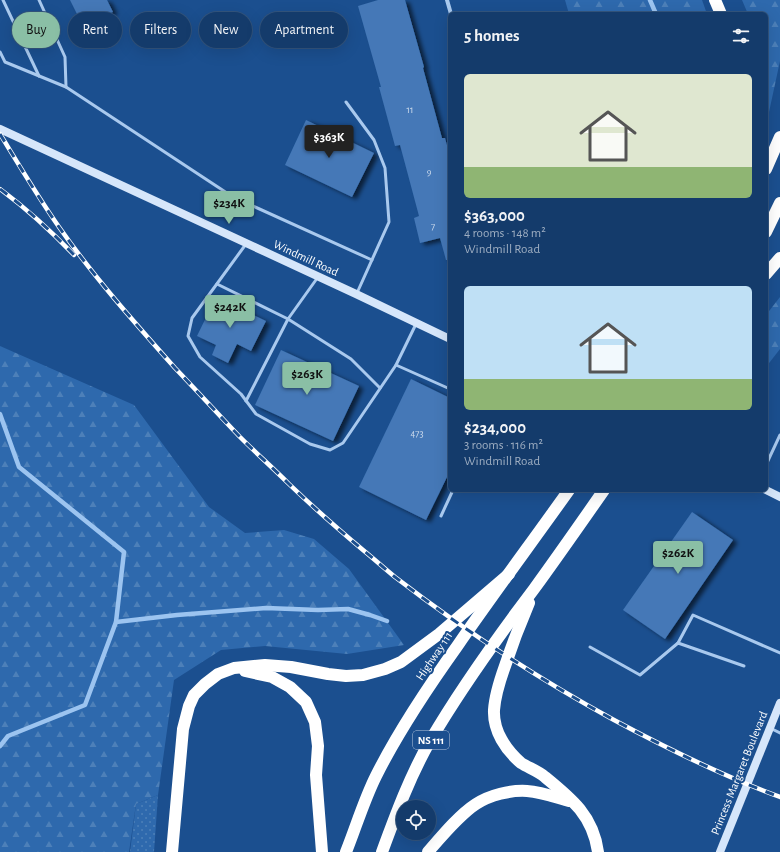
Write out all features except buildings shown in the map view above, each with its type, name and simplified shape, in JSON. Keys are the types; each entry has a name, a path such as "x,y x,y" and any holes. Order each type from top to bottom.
{"highway":[{"path":"714,0 720,12"},
{"path":"768,164 780,137"},
{"path":"768,228 780,203"},
{"path":"768,272 780,258"},
{"name":"Highway 111","path":"346,852 376,777 408,720 436,676 568,492"},
{"name":"NS 111","path":"382,852 404,796 426,749 456,699 504,628 603,492"},
{"path":"172,852 183,729 188,706 194,695 205,684 218,674 234,668 265,666 291,667 346,676 363,675 385,669 401,662 439,634 509,574"},
{"path":"535,587 496,691 494,711 495,724 500,737 509,751 522,763 544,776 574,802 582,811 591,826 597,843 598,852"},
{"path":"234,668 272,678 290,687 306,702 315,722 318,746 316,775 322,852"},
{"path":"428,852 461,816 477,804 491,797 510,792 526,791 545,794 574,802"}],"main road":[{"name":"Windmill Road","path":"0,129 448,338"},
{"path":"768,491 780,497"},
{"name":"Princess Margaret Boulevard","path":"720,852 780,703"}],"street":[{"path":"447,0 450,12"}],"lane":[{"path":"3,0 39,76"},
{"path":"39,0 65,57 66,87"},
{"path":"0,52 5,62 66,87 232,197 372,260"},
{"path":"346,102 374,140 385,168 389,222 356,294"},
{"path":"246,244 192,318 188,336 200,357 241,394 256,414 310,444 330,450 343,443 396,365 416,323"},
{"path":"246,401 288,319 318,277"},
{"path":"217,284 288,319 351,359 380,388"},
{"path":"396,365 448,388"},
{"path":"768,461 780,435"},
{"path":"441,516 452,492"},
{"path":"590,647 640,675 678,643 693,615 780,653"},
{"path":"678,643 744,666"},
{"path":"770,728 780,733"}],"green space":[{"path":"565,0 702,0 706,12 568,12"},
{"path":"742,0 780,0 780,61 768,117 768,12 747,12"},
{"path":"780,297 780,349 768,364 768,312"},
{"path":"0,346 134,405 209,507 245,533 284,530 314,539 349,569 404,645 347,654 265,646 221,650 174,680 158,795 136,804 129,852 0,852"},
{"path":"158,795 154,852 130,852 136,804"}],"waterway":[{"path":"650,0 655,12"},
{"path":"0,414 19,467 124,552 116,622 85,705 8,736 0,746"},
{"path":"116,622 177,615 266,608 318,610 348,609 387,621"}],"railway":[{"path":"0,134 36,193 86,264 175,368 240,437 307,501 395,577 421,597 502,653 585,704 675,752 780,797"},
{"path":"0,189 38,220 74,255"}]}
